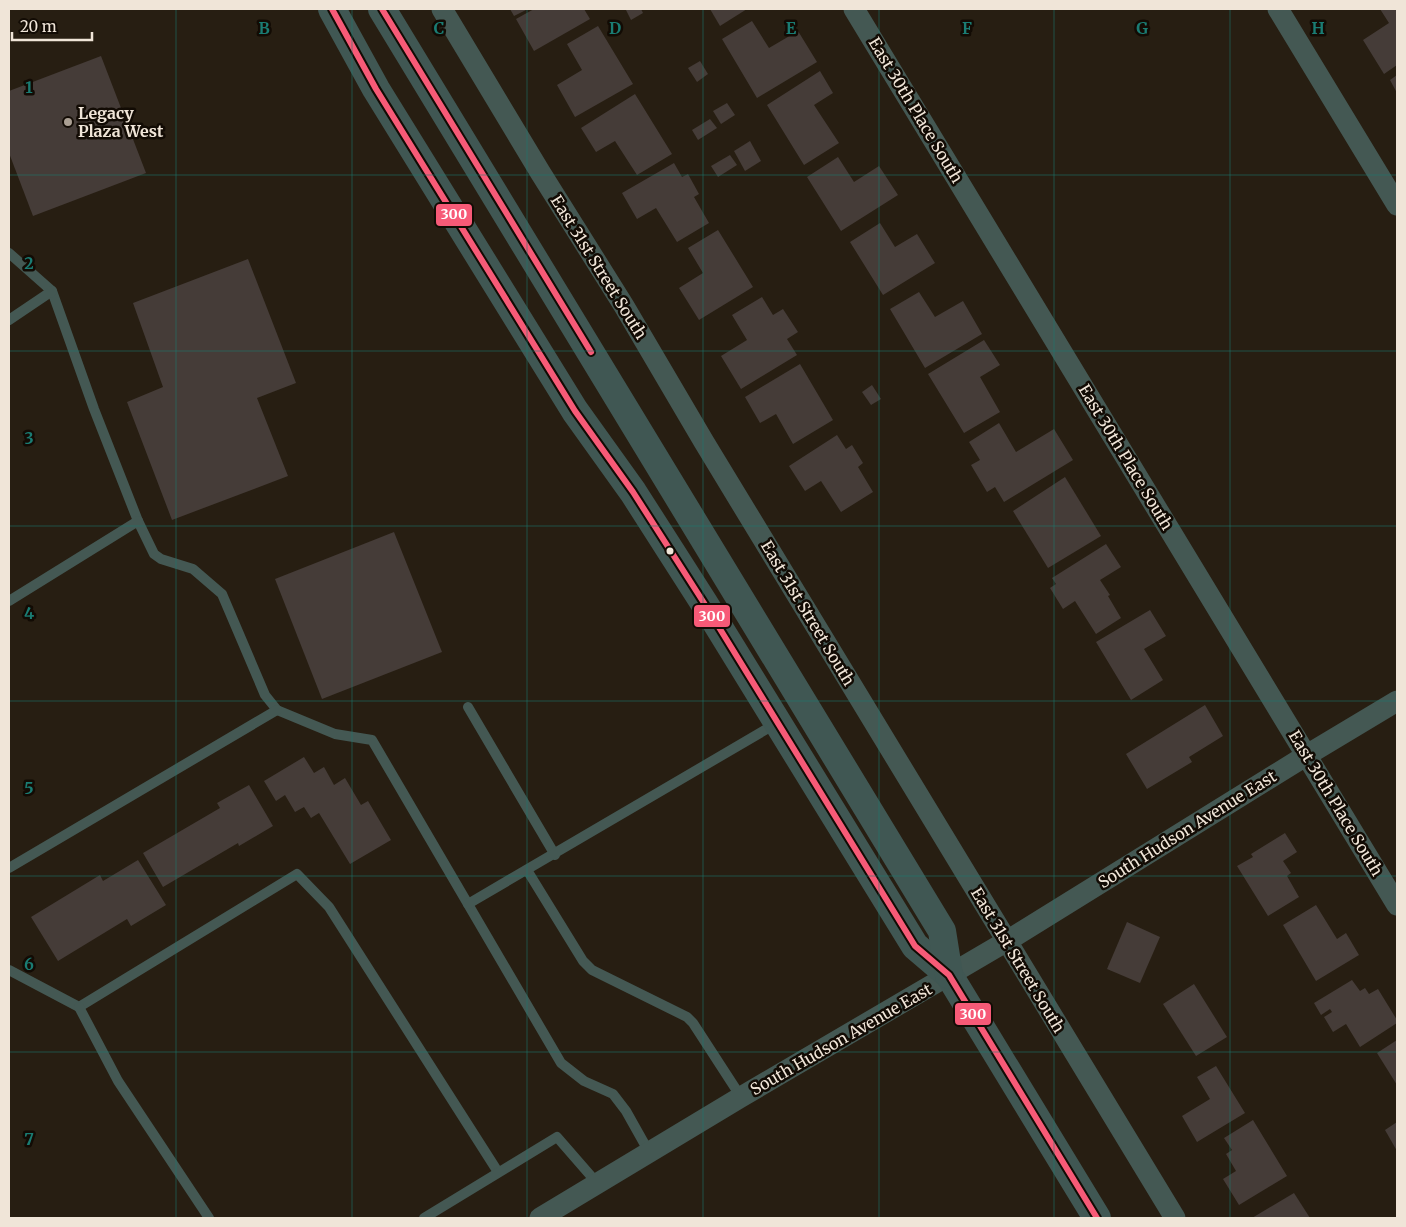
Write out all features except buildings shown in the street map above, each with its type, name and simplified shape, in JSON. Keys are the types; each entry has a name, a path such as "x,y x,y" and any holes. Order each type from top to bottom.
{"main road":[{"path":"332,9 376,89 570,402 638,501 778,722 916,946 949,975 1097,1218"},
{"path":"382,9 942,931 949,975"}],"street":[{"name":"East 31st Street South","path":"442,9 540,172 624,306 704,442 1174,1218"},
{"name":"East 30th Place South","path":"854,9 1397,905"},
{"path":"1278,9 1397,205"},
{"name":"South Hudson Avenue East","path":"540,1218 741,1097 1007,941 1306,755 1397,701"}],"lane":[{"path":"9,253 52,291 94,409 138,521 154,554 161,559 193,569 222,594 265,695 277,710 335,734 372,740 561,1063 584,1081 613,1094 626,1111 649,1152"},
{"path":"9,320 52,291"},
{"path":"9,601 138,521"},
{"path":"468,707 554,855"},
{"path":"9,868 277,710"},
{"path":"468,904 778,722"},
{"path":"527,870 583,960 592,970 687,1017 693,1023 741,1097"},
{"path":"79,1007 297,874 329,908 498,1172"},
{"path":"9,970 79,1007 118,1081 209,1218"},
{"path":"424,1218 557,1137 597,1183"}],"transit line":[{"name":"300","path":"332,9 376,89 575,411 633,492 704,603 915,946 949,975 1097,1218"},
{"name":"300","path":"382,9 591,352"}],"place":[{"name":"Legacy Plaza West","path":"68,122"}]}
